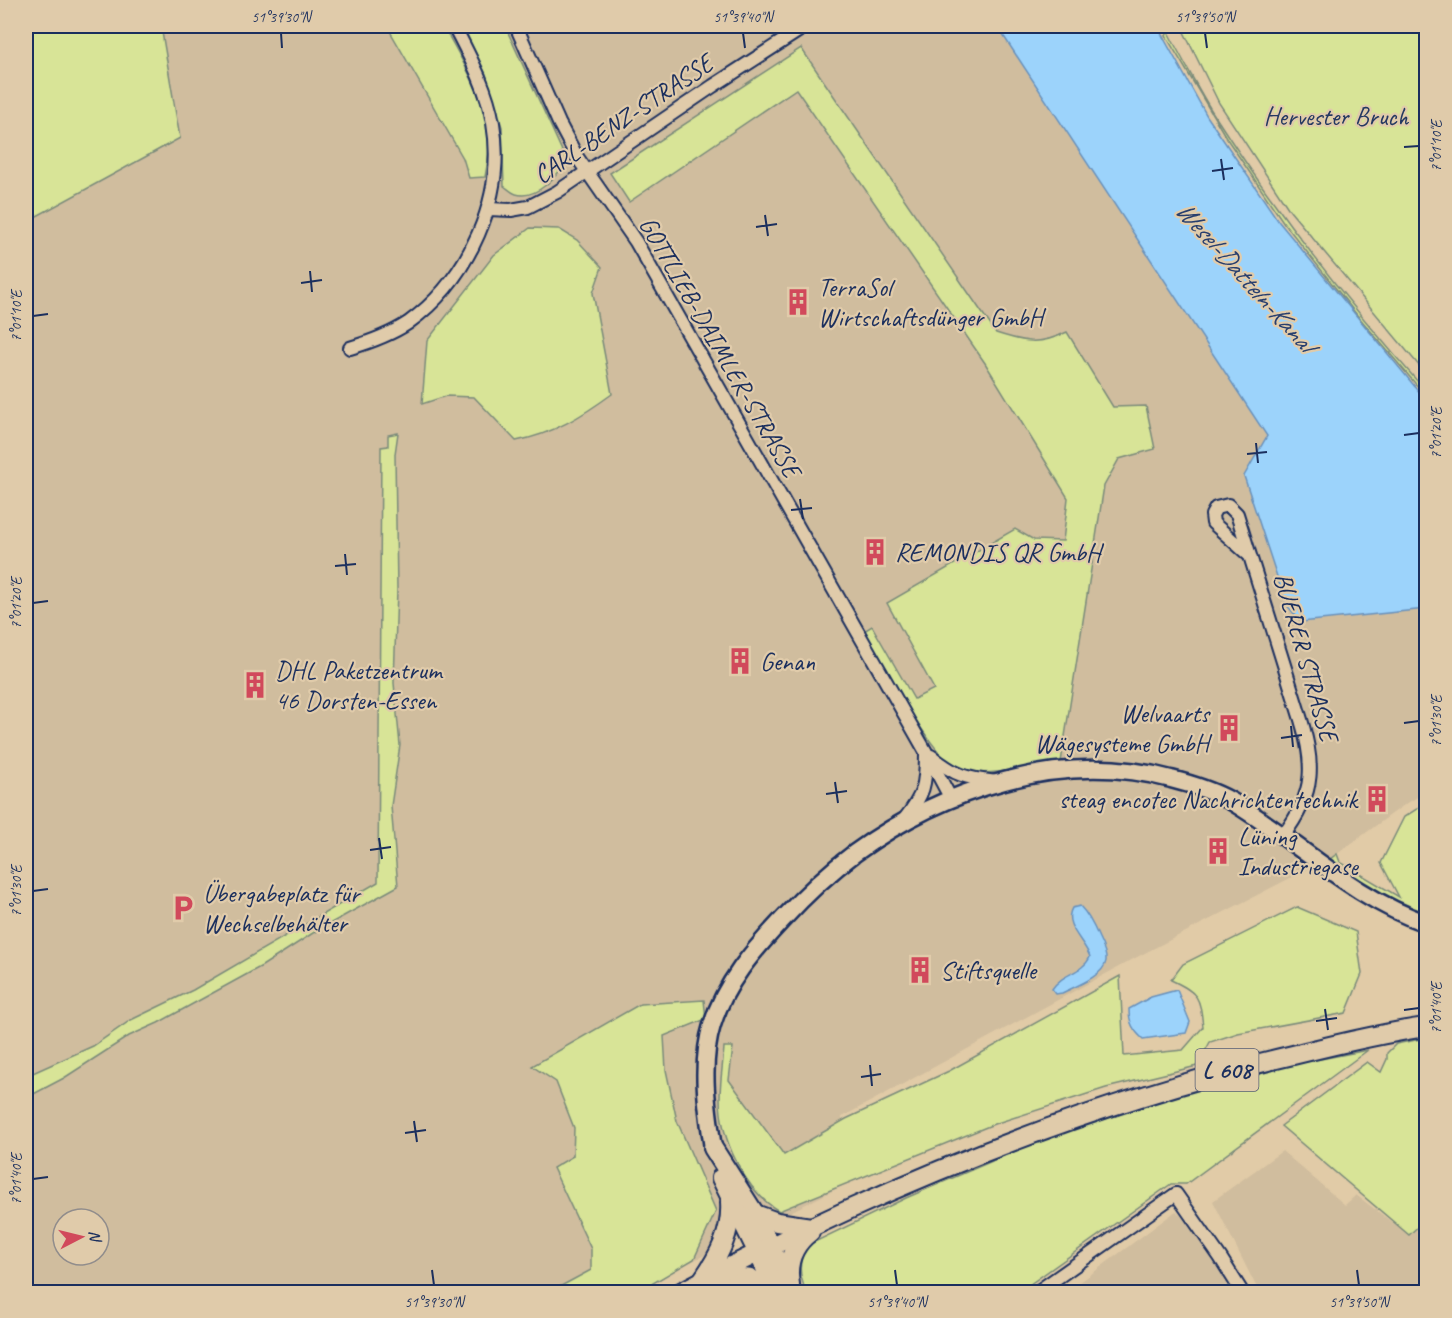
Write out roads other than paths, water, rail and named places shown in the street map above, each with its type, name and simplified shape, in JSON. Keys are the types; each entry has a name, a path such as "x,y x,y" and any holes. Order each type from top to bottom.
{"main road":[{"name":"L 608","path":"681,1293 763,1249 819,1223 951,1166 1089,1113 1217,1073 1368,1037 1424,1027"},
{"path":"713,1148 729,1197 763,1249 784,1292"},
{"path":"713,1148 755,1214 763,1249"},
{"path":"702,1281 716,1259 730,1225 729,1197"},
{"path":"755,1214 777,1222 819,1223"},
{"path":"784,1292 792,1252 800,1240 819,1223"},
{"path":"702,1281 748,1278 784,1292"}],"street":[{"path":"350,348 377,340 393,332 408,323 433,301 468,256 488,209 494,185 496,162 493,122 481,83 454,26"},
{"name":"GOTTLIEB-DAIMLER-STRASSE","path":"516,26 559,123 587,172 636,242 951,799"},
{"name":"CARL-BENZ-STRASSE","path":"488,209 510,210 528,207 557,192 712,86 806,26"},
{"name":"BUERER STRASSE","path":"1250,556 1310,753 1309,782 1304,800 1298,816 1282,837"},
{"path":"902,823 922,793 926,752"},
{"name":"GOTTLIEB-DAIMLER-STRASSE","path":"926,752 948,770 965,778 1001,782"},
{"path":"713,1148 707,1101 708,1047 716,1014 735,976 763,941 821,881 855,853 902,823 951,799 1001,782 1065,770 1104,769 1154,775 1180,782 1223,797 1363,893 1389,908 1426,923"},
{"path":"1037,1293 1176,1194 1242,1293"}],"water":[{"name":"Wesel-Datteln-Kanal","path":"997,26 1157,26 1207,116 1279,222 1426,400 1426,609 1301,622 1286,604 1244,476 1267,436"},
{"path":"1080,906 1095,929 1104,949 1106,961 1100,971 1088,980 1056,994 1052,989 1056,984 1082,967 1090,957 1070,921 1072,908"},
{"path":"1177,990 1190,1022 1186,1033 1143,1039 1132,1026 1129,1009 1151,997"}],"place":[{"name":"TerraSol Wirtschaftsdünger GmbH","path":"798,302"},
{"name":"REMONDIS QR GmbH","path":"875,552"},
{"name":"Genan","path":"740,661"},
{"name":"DHL Paketzentrum 46 Dorsten-Essen","path":"255,685"},
{"name":"Welvaarts Wägesysteme GmbH","path":"1229,728"},
{"name":"steag encotec Nachrichtentechnik","path":"1377,799"},
{"name":"Lüning Industriegase","path":"1218,851"},
{"name":"Übergabeplatz für Wechselbehälter","path":"183,908"},
{"name":"Stiftsquelle","path":"920,970"}],"park label":[{"name":"Hervester Bruch","path":"1336,116"}]}
